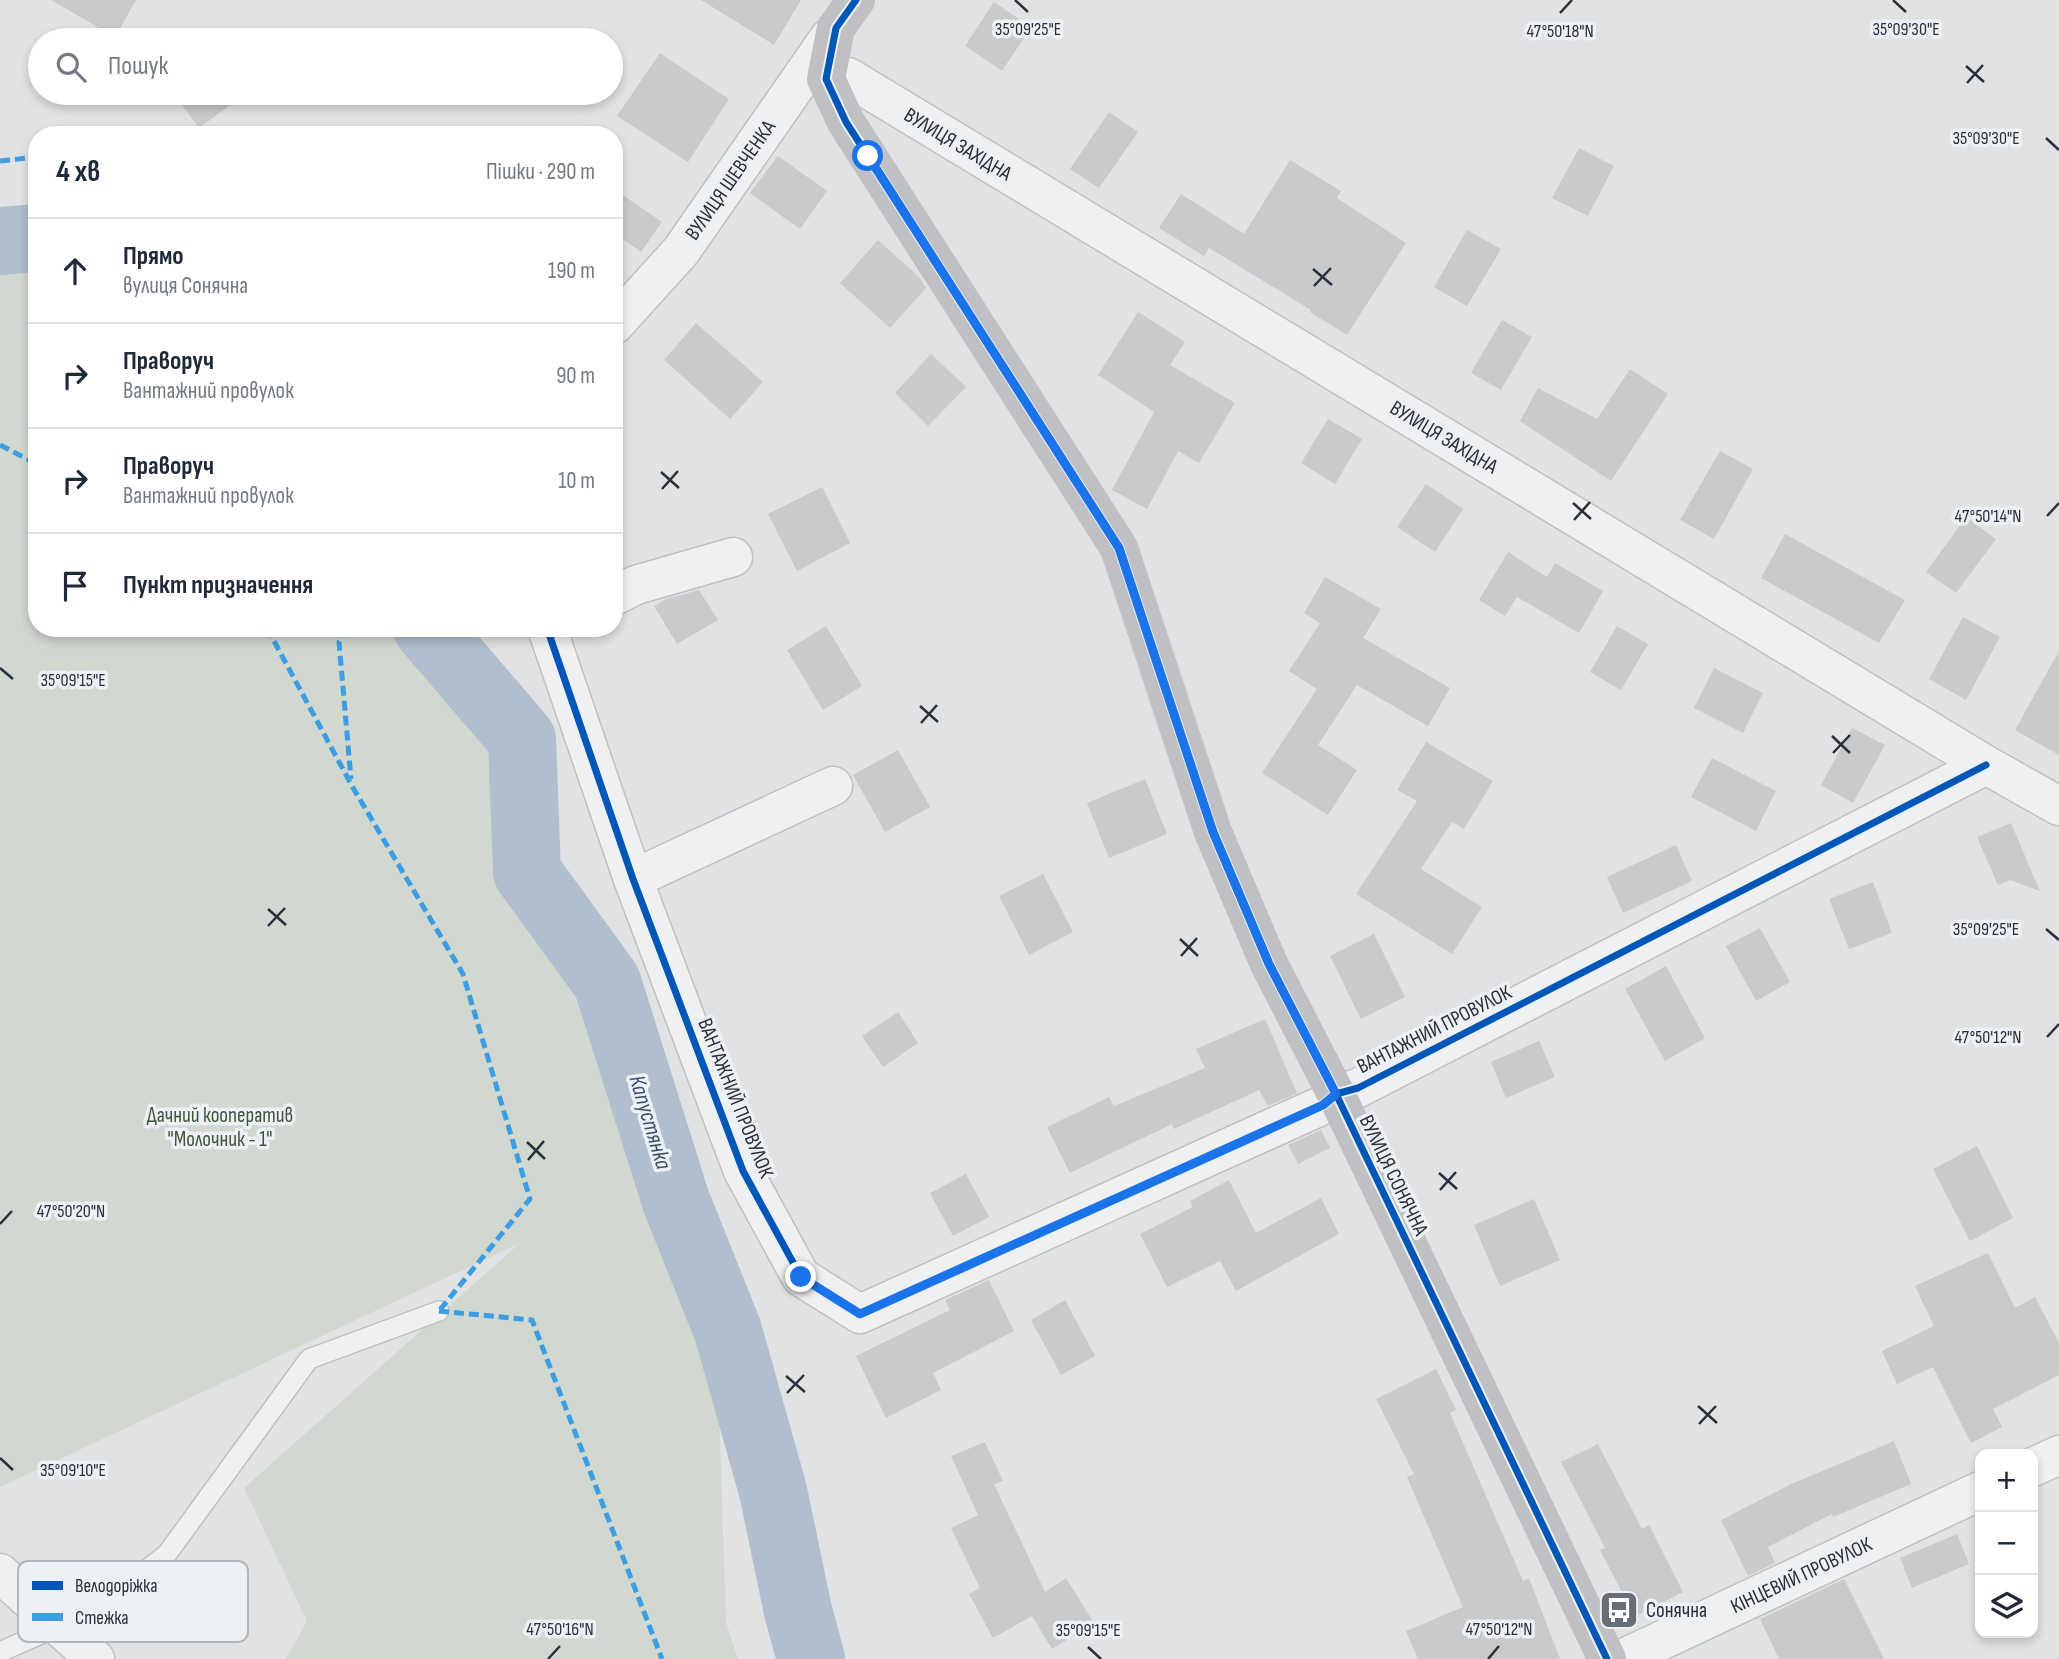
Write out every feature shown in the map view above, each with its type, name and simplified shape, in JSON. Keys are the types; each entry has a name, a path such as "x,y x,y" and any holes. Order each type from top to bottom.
{"street":[{"path":"826,79 846,14"},
{"name":"ВУЛИЦЯ ШЕВЧЕНКА","path":"623,315 681,251 846,14"},
{"name":"ВУЛИЦЯ ЗАХІДНА","path":"826,79 848,77 1986,765 2059,806"},
{"name":"ВУЛИЦЯ СОНЯЧНА","path":"826,79 846,122 1119,548 1213,832 1269,964 1336,1094 1607,1659"},
{"path":"623,592 636,585 733,557"},
{"name":"ВАНТАЖНИЙ ПРОВУЛОК","path":"553,637 633,879 743,1171 801,1277 860,1314 1323,1105 1336,1094 1357,1088 1986,765"},
{"path":"633,879 833,786"},
{"path":"2038,1465 2059,1455"},
{"name":"КІНЦЕВИЙ ПРОВУЛОК","path":"1622,1659 1975,1493"},
{"path":"0,1573 18,1589"},
{"path":"77,1642 94,1659"}],"lane":[{"path":"158,1561 167,1554 309,1359 439,1311"},
{"path":"0,1652 22,1642"}],"green space":[{"name":"Дачний кооператив \"Молочник - 1\"","path":"28,265 28,637 402,637 500,755 499,882 589,999 621,1139 717,1349 726,1622 738,1659 286,1659 307,1621 244,1488 520,1243 0,1487 0,267"}],"building":[{"path":"51,0 136,0 120,28 99,28"},
{"path":"701,0 801,0 774,45"},
{"path":"994,2 1031,27 1002,71 965,46"},
{"path":"660,53 729,99 688,162 617,116"},
{"path":"182,105 231,105 202,126 198,126"},
{"path":"1109,112 1138,132 1099,188 1070,169"},
{"path":"1579,148 1614,166 1588,216 1552,198"},
{"path":"778,156 827,191 800,229 750,193"},
{"path":"1290,160 1341,191 1337,198 1406,243 1347,335 1209,248 1204,256 1159,228 1181,194 1244,234"},
{"path":"623,195 662,222 641,252 623,239"},
{"path":"1467,230 1501,249 1467,306 1434,287"},
{"path":"878,240 919,277 926,288 890,328 840,283"},
{"path":"1138,312 1185,342 1170,365 1235,403 1199,463 1178,451 1147,509 1112,490 1154,412 1098,375"},
{"path":"1502,320 1532,337 1501,390 1471,373"},
{"path":"696,323 763,382 730,419 664,360"},
{"path":"931,354 966,387 928,426 895,393"},
{"path":"1630,369 1668,394 1611,481 1520,421 1538,388 1597,419"},
{"path":"1328,419 1362,439 1335,484 1301,463"},
{"path":"1720,451 1753,469 1714,539 1680,520"},
{"path":"1426,484 1463,509 1435,552 1397,527"},
{"path":"822,487 850,543 797,571 768,514"},
{"path":"1966,517 1996,539 1956,593 1926,572"},
{"path":"1785,534 1905,600 1879,643 1761,578"},
{"path":"1508,552 1547,577 1555,563 1603,591 1579,633 1517,597 1505,616 1479,600"},
{"path":"1325,577 1381,609 1363,638 1450,688 1428,726 1357,685 1318,745 1357,770 1328,815 1262,773 1317,689 1289,671 1320,623 1304,613"},
{"path":"699,590 718,620 677,644 654,606 666,599"},
{"path":"1963,617 2000,637 1966,700 1929,679"},
{"path":"826,626 862,686 823,710 787,650"},
{"path":"1617,626 1648,644 1621,690 1590,672"},
{"path":"2059,651 2059,755 2015,730"},
{"path":"1714,668 1763,693 1743,733 1694,708"},
{"path":"1852,728 1885,745 1853,803 1821,785"},
{"path":"1426,742 1493,781 1464,829 1452,822 1421,869 1482,907 1452,954 1356,894 1417,801 1397,790"},
{"path":"898,750 930,807 885,832 853,775"},
{"path":"1712,758 1776,791 1756,831 1691,797"},
{"path":"1145,779 1167,834 1109,858 1087,803"},
{"path":"2011,823 2040,891 2010,880 1998,885 1977,837"},
{"path":"1676,845 1692,881 1623,913 1607,877"},
{"path":"1043,874 1073,932 1029,955 999,896"},
{"path":"1873,882 1892,933 1849,949 1829,899"},
{"path":"1760,928 1790,982 1756,1001 1726,946"},
{"path":"1374,934 1405,997 1361,1019 1330,956"},
{"path":"1666,966 1705,1038 1665,1061 1625,989"},
{"path":"898,1012 918,1043 883,1067 862,1036"},
{"path":"1265,1019 1297,1093 1268,1106 1259,1090 1174,1129 1172,1124 1070,1173 1047,1127 1109,1097 1114,1106 1205,1068 1196,1049"},
{"path":"1539,1041 1555,1077 1506,1098 1491,1062"},
{"path":"1321,1130 1330,1148 1298,1164 1288,1145"},
{"path":"1977,1146 2013,1218 1970,1241 1933,1169"},
{"path":"966,1174 989,1217 953,1236 930,1193"},
{"path":"1229,1180 1256,1233 1321,1198 1339,1234 1236,1291 1220,1261 1167,1287 1140,1234 1193,1207 1190,1201"},
{"path":"1534,1199 1560,1260 1500,1286 1474,1225"},
{"path":"1988,1253 2015,1308 2035,1297 2059,1343 2059,1375 1993,1409 2002,1427 1971,1443 1933,1367 1897,1384 1882,1351 1934,1326 1915,1286"},
{"path":"989,1280 1014,1331 933,1373 941,1390 886,1418 856,1356 950,1310 945,1300"},
{"path":"1065,1300 1095,1356 1061,1375 1031,1320"},
{"path":"1436,1369 1456,1410 1450,1413 1523,1581 1529,1578 1560,1659 1418,1659 1406,1631 1463,1607 1407,1477 1414,1474 1376,1399"},
{"path":"1894,1441 1911,1484 1833,1517 1832,1514 1768,1547 1775,1563 1748,1576 1721,1520 1791,1484"},
{"path":"985,1442 1003,1481 994,1484 1045,1592 1066,1578 1094,1623 1052,1649 1032,1616 993,1638 969,1594 980,1588 951,1528 978,1515 951,1456"},
{"path":"1598,1444 1642,1529 1649,1525 1683,1592 1635,1617 1600,1550 1605,1548 1561,1462"},
{"path":"1957,1534 1969,1564 1912,1588 1900,1558"},
{"path":"1844,1579 1884,1659 1779,1659 1760,1619"}],"waterway":[{"name":"Капустянка","path":"0,241 28,239"},
{"name":"Капустянка","path":"435,637 522,739 527,872 607,982 676,1201 728,1331 773,1491 811,1659"}],"marked path":[{"path":"0,161 28,158"},
{"path":"0,445 28,459"},
{"path":"272,637 352,786 463,974 530,1199 439,1311"},
{"path":"342,637 339,642 351,779"},
{"path":"439,1311 532,1320 662,1659"}],"cycle path":[{"path":"856,0 836,28 826,79 846,122 1119,548 1213,832 1269,964 1336,1094 1607,1659"},
{"path":"550,637 633,879 743,1171 801,1277 860,1314 1323,1105 1336,1094 1358,1088 1986,765"}],"place":[{"name":"Сонячна","path":"1619,1610"}],"route":[{"path":"801,1277 860,1314 1323,1105 1336,1094 1269,964 1213,832 1119,548 868,156"}]}
